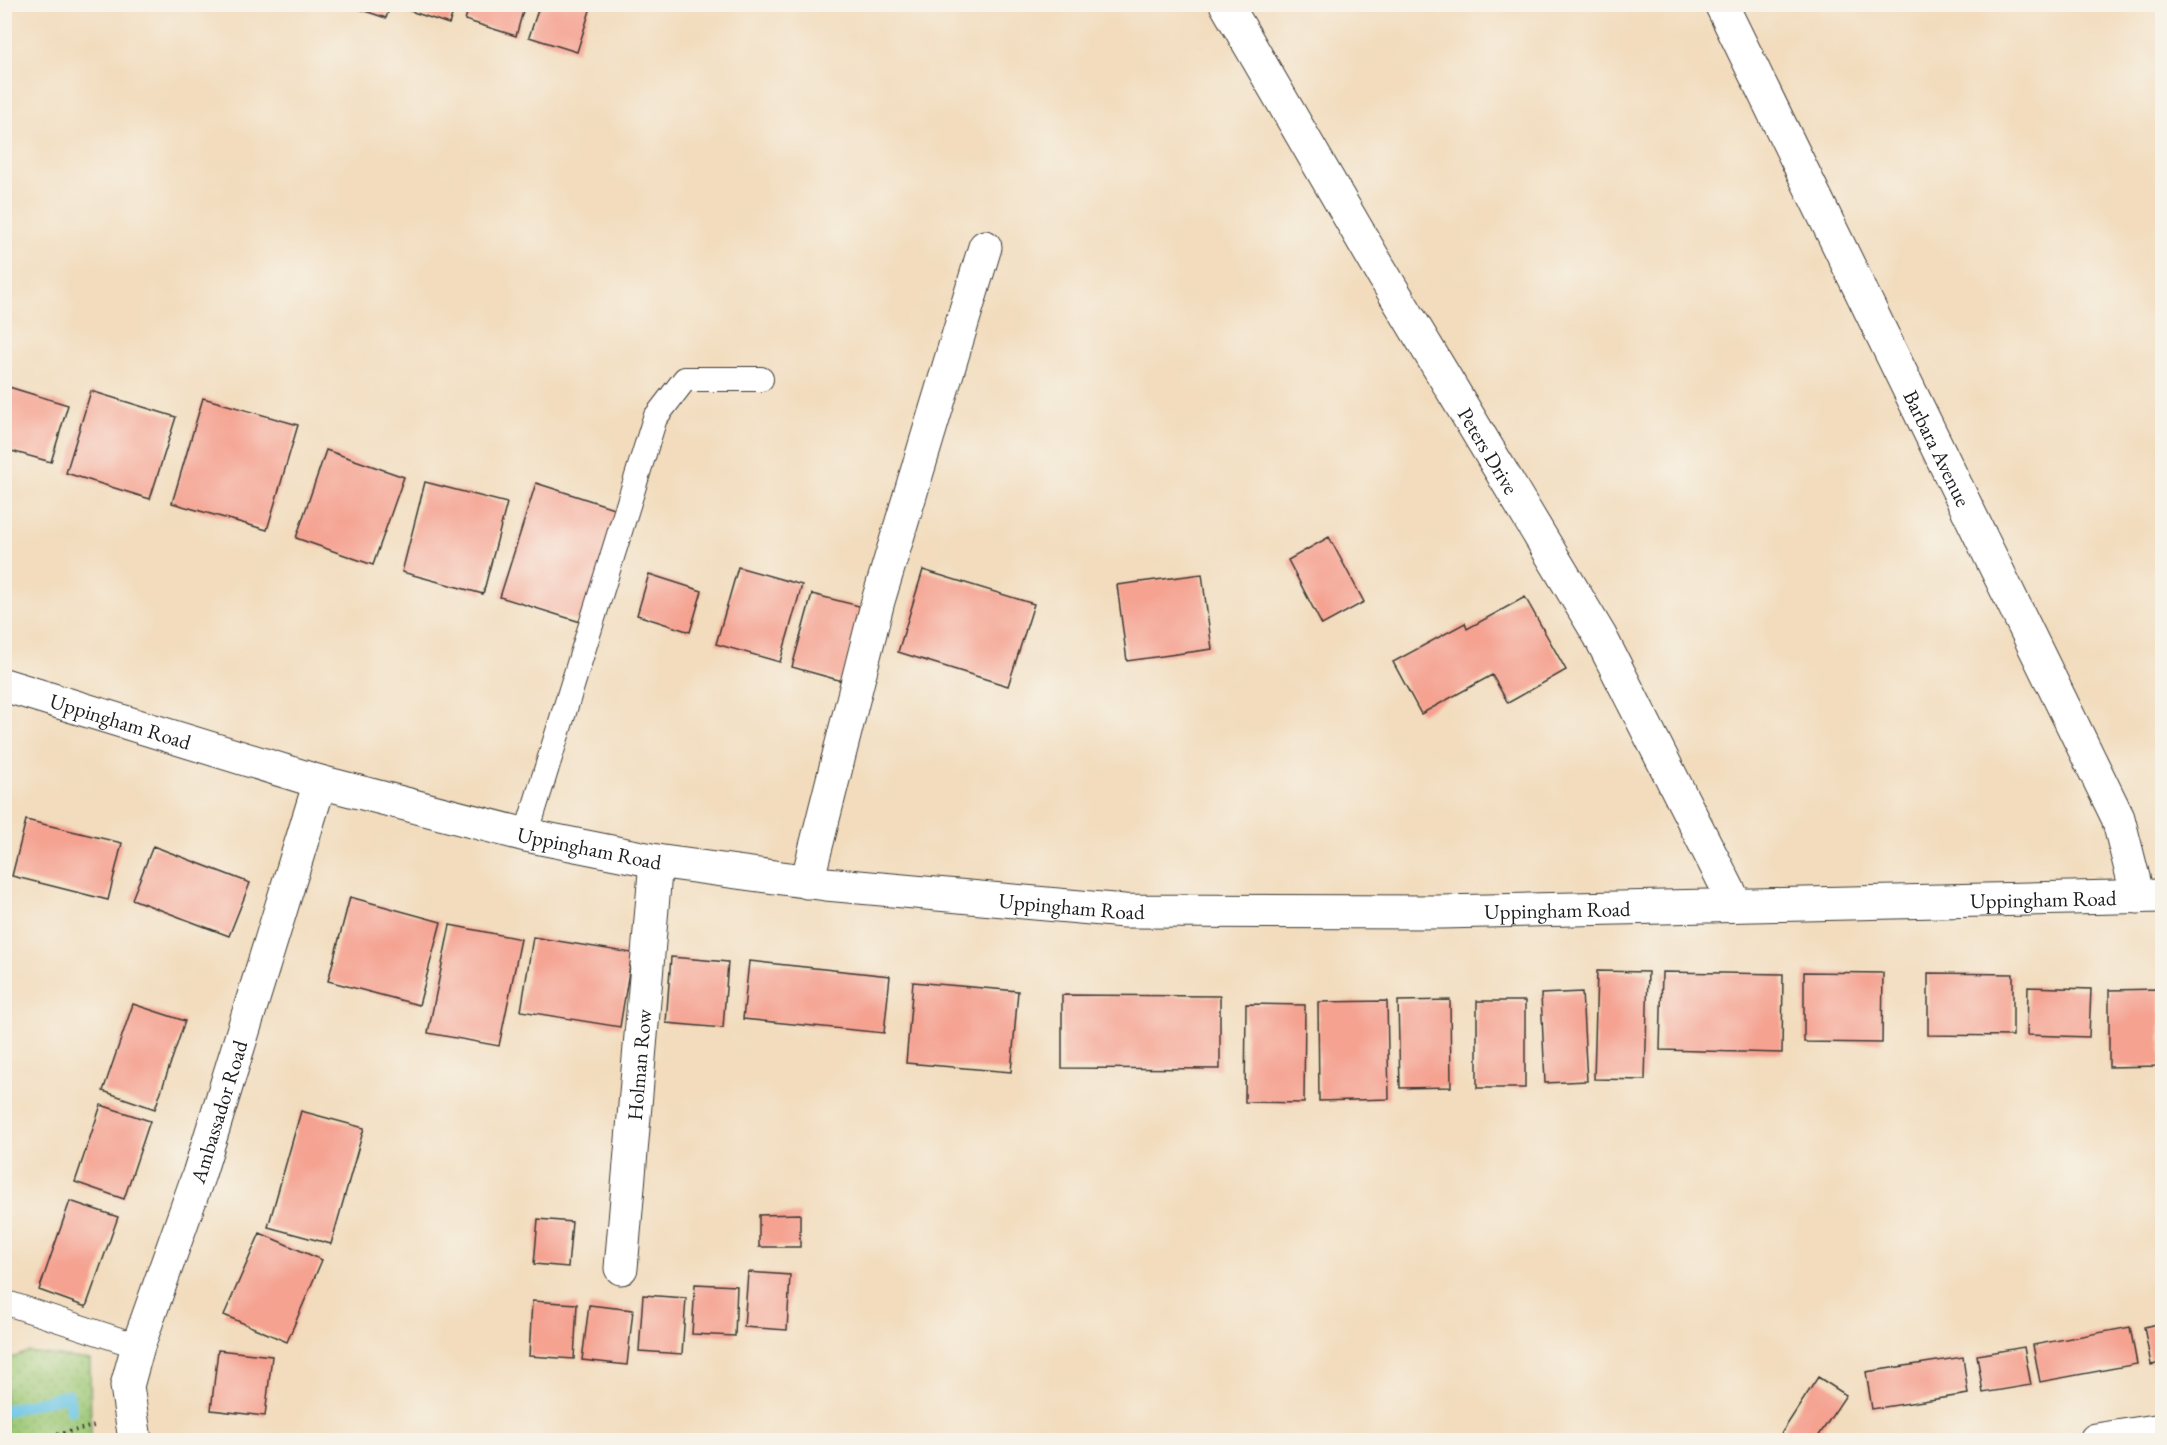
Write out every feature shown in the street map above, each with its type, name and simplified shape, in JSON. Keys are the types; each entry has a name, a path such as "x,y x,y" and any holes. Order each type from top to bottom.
{"main road":[{"name":"Peters Drive","path":"1226,4 1375,261 1600,636 1736,905"},
{"name":"Barbara Avenue","path":"1721,4 2118,818 2150,897"},
{"path":"807,882 878,601 985,247"},
{"name":"Uppingham Road","path":"4,685 320,782 526,835 656,861 807,882 1124,911 1441,912 2150,897"},
{"name":"Ambassador Road","path":"133,1429 127,1386 138,1346 199,1174 320,782"},
{"name":"Holman Row","path":"621,1268 656,861"},
{"path":"2096,1440 2163,1430"}],"lane":[{"path":"526,835 656,418 685,379 761,379"},
{"path":"4,1302 138,1346"}],"path":[{"path":"34,1440 133,1429"}],"green space":[{"path":"28,1352 90,1360 91,1440 5,1440 5,1360"}],"building":[{"path":"344,4 391,4 386,18"},
{"path":"405,4 456,4 449,24 404,9"},
{"path":"470,4 525,4 516,36 465,20"},
{"path":"540,4 592,4 577,52 529,37"},
{"path":"9,387 68,405 51,462 4,449 4,403"},
{"path":"91,391 176,417 150,499 66,473"},
{"path":"203,398 298,425 267,530 172,503"},
{"path":"326,450 404,477 373,565 296,538"},
{"path":"425,482 507,503 483,594 402,572"},
{"path":"536,483 623,511 587,624 500,597"},
{"path":"1329,537 1364,602 1322,625 1288,560"},
{"path":"738,567 802,585 780,662 716,644"},
{"path":"923,570 1034,604 1008,686 898,652"},
{"path":"649,574 702,591 690,632 637,615"},
{"path":"1202,574 1212,649 1127,661 1117,585"},
{"path":"812,594 863,607 842,681 792,667"},
{"path":"1525,597 1566,670 1508,703 1492,675 1421,714 1393,662 1465,623 1467,629"},
{"path":"26,820 122,843 108,900 12,876"},
{"path":"153,846 250,883 229,936 132,899"},
{"path":"350,897 441,922 419,1005 328,981"},
{"path":"450,925 521,939 499,1046 428,1033"},
{"path":"533,937 632,953 620,1027 521,1011"},
{"path":"671,957 728,962 723,1028 666,1023"},
{"path":"749,961 890,976 884,1033 743,1019"},
{"path":"1597,971 1648,972 1645,1080 1594,1079"},
{"path":"1662,972 1783,974 1782,1053 1660,1050"},
{"path":"1804,972 1883,973 1882,1043 1804,1042"},
{"path":"1928,973 2013,974 2013,1036 1928,1035"},
{"path":"913,982 1018,991 1011,1072 906,1063"},
{"path":"2028,987 2091,989 2089,1037 2027,1035"},
{"path":"2160,989 2161,1066 2109,1067 2109,990"},
{"path":"1582,992 1587,1081 1545,1083 1541,994"},
{"path":"1062,995 1220,996 1220,1069 1062,1068"},
{"path":"1450,1000 1451,1087 1400,1088 1398,1001"},
{"path":"1387,1001 1389,1099 1319,1101 1318,1002"},
{"path":"1477,1001 1525,1001 1525,1088 1477,1088"},
{"path":"133,1004 185,1021 155,1109 103,1091"},
{"path":"1246,1004 1305,1005 1304,1103 1245,1102"},
{"path":"101,1105 150,1121 124,1199 75,1182"},
{"path":"301,1111 364,1128 331,1244 268,1227"},
{"path":"70,1201 118,1217 86,1307 39,1290"},
{"path":"800,1214 800,1247 759,1247 759,1215"},
{"path":"538,1219 572,1222 568,1267 534,1264"},
{"path":"260,1233 322,1260 287,1342 224,1315"},
{"path":"748,1272 790,1275 787,1330 744,1327"},
{"path":"695,1284 737,1286 735,1336 692,1334"},
{"path":"643,1295 686,1298 682,1354 639,1351"},
{"path":"532,1301 577,1304 574,1359 529,1356"},
{"path":"589,1305 633,1310 627,1365 582,1360"},
{"path":"2162,1323 2162,1363 2151,1365 2144,1327"},
{"path":"2130,1327 2137,1364 2040,1382 2033,1345"},
{"path":"2024,1347 2031,1385 1983,1393 1977,1355"},
{"path":"218,1350 272,1356 265,1416 211,1410"},
{"path":"1963,1357 1968,1394 1872,1409 1866,1372"},
{"path":"1818,1377 1846,1395 1816,1440 1777,1440"}],"waterway":[{"path":"4,1411 68,1395 71,1410"}]}
